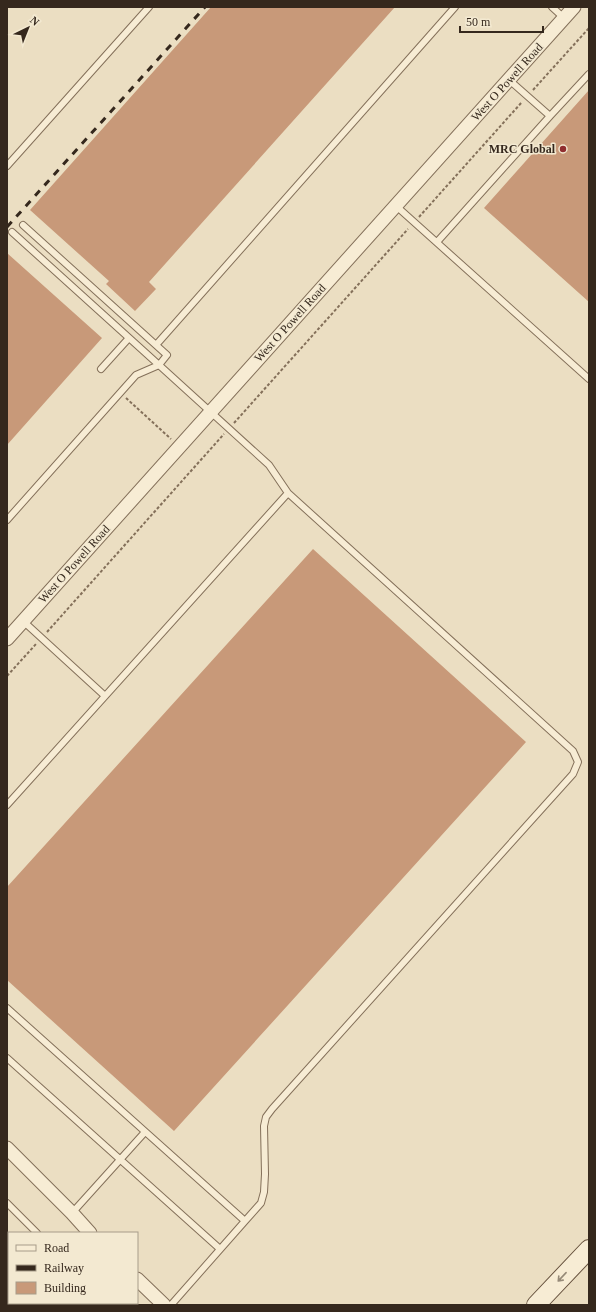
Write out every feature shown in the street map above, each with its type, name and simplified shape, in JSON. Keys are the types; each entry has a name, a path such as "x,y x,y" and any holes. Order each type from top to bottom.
{"main road":[{"path":"536,1305 589,1249"}],"street":[{"name":"West O Powell Road","path":"7,639 574,7"},
{"path":"7,1148 89,1232"},
{"path":"138,1280 164,1305"}],"lane":[{"path":"7,166 149,7"},
{"path":"156,345 455,7"},
{"path":"552,7 564,18"},
{"path":"437,242 589,74"},
{"path":"508,79 550,116"},
{"path":"395,205 589,379"},
{"path":"7,520 136,375 159,365 167,355 23,225"},
{"path":"12,232 269,465 288,493 573,751 578,762 573,774 266,1117 264,1126 264,1192 260,1203 171,1305"},
{"path":"101,370 129,338"},
{"path":"7,805 288,493"},
{"path":"23,621 105,696"},
{"path":"7,1008 245,1221"},
{"path":"7,1058 220,1249"},
{"path":"72,1213 145,1132"},
{"path":"7,1203 35,1232"}],"path":[{"path":"7,676 589,28"},
{"path":"120,393 180,446"}],"building":[{"path":"211,7 395,7 149,282 156,289 135,311 106,284 109,281 30,210"},
{"name":"MRC Global","path":"589,90 589,302 484,208"},
{"path":"7,253 102,338 7,445"},
{"path":"313,549 526,742 174,1131 7,980 7,887"}],"railway":[{"path":"7,227 205,7"}],"place":[{"name":"MRC Global","path":"563,149"}]}
